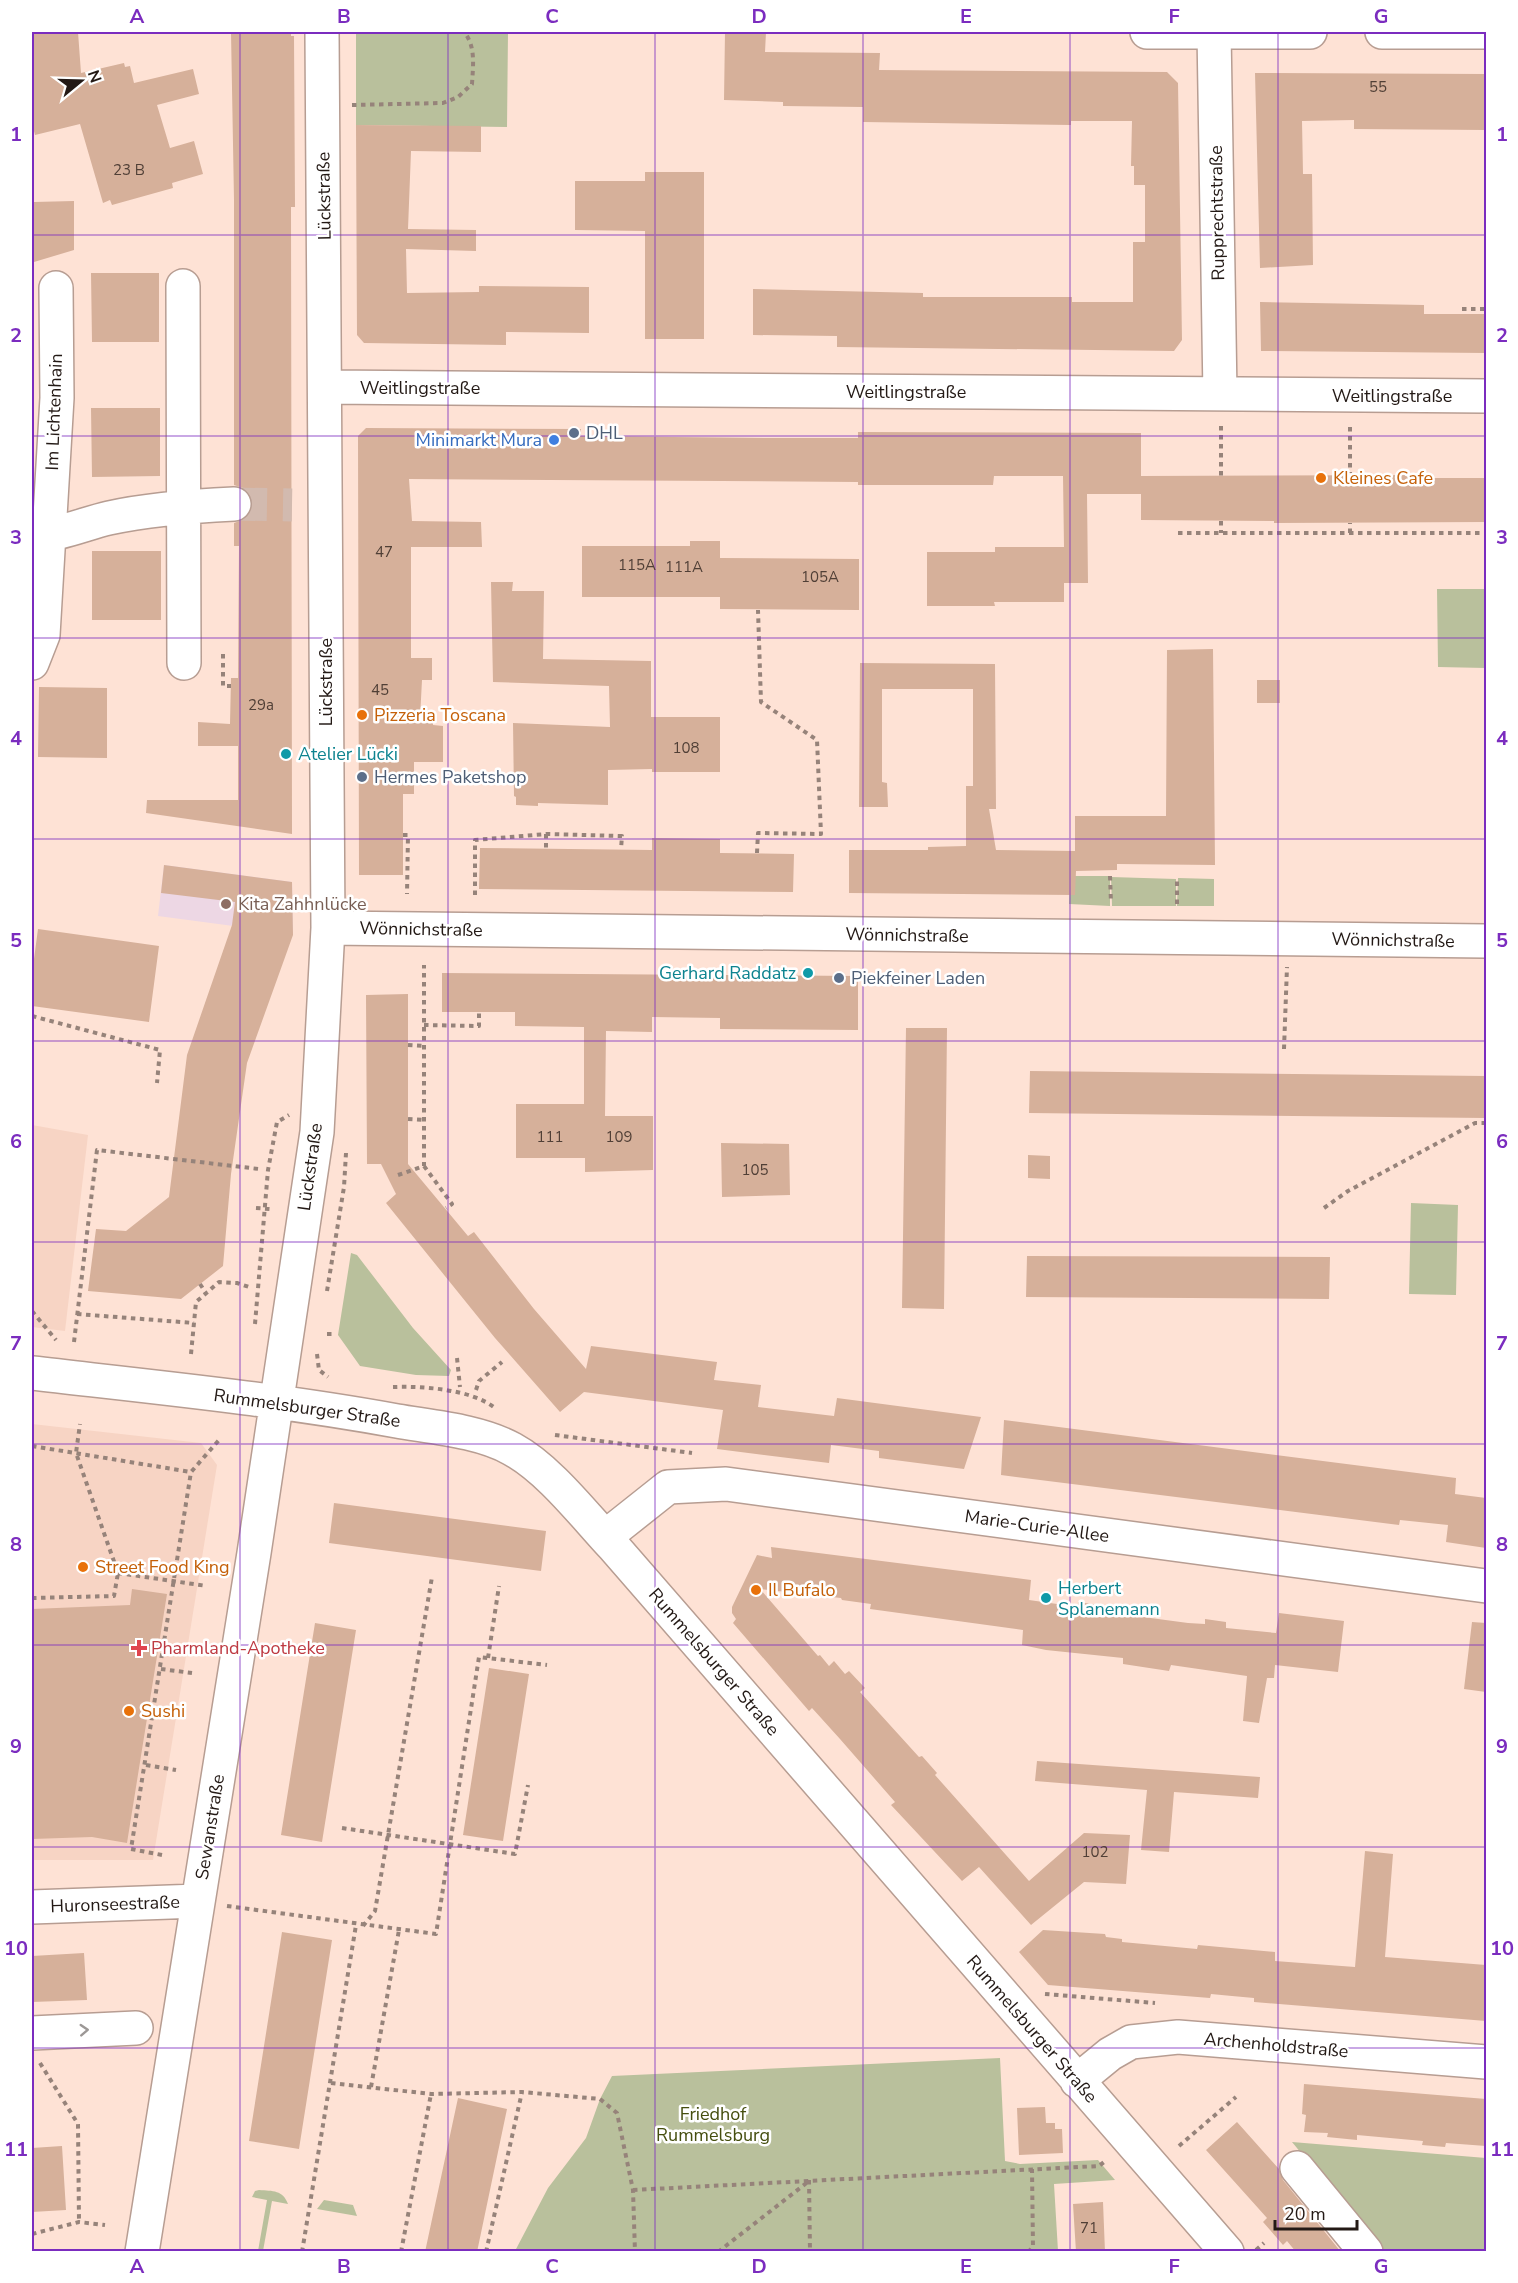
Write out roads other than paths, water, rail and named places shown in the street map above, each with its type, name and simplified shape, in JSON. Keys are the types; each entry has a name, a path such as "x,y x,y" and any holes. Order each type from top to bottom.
{"street":[{"name":"Lückstraße","path":"275,1402 317,1132 328,928 322,32"},
{"path":"1147,32 1310,32"},
{"name":"Rupprechtstraße","path":"1214,32 1220,394"},
{"path":"1382,32 1486,32"},
{"path":"183,286 184,663"},
{"name":"Im Lichtenhain","path":"32,663 43,635 40,535 57,398 56,288"},
{"name":"Weitlingstraße","path":"325,387 1486,396"},
{"path":"40,535 109,518 183,506 234,504"},
{"name":"Wönnichstraße","path":"328,928 1486,941"},
{"name":"Rummelsburger Straße","path":"32,1373 275,1402 455,1432 511,1448 537,1467 604,1537 1227,2252"},
{"name":"Sewanstraße","path":"142,2252 254,1553 275,1402"},
{"name":"Marie-Curie-Allee","path":"604,1537 668,1487 726,1484 1486,1586"},
{"name":"Huronseestraße","path":"32,1907 198,1901"},
{"path":"34,2046 136,2028"},
{"name":"Archenholdstraße","path":"1077,2081 1110,2054 1131,2042 1178,2037 1486,2062"},
{"path":"1297,2168 1366,2252"}],"tunnel":[{"path":"234,504 292,505"}],"place":[{"name":"DHL","path":"574,433"},
{"name":"Minimarkt Mura","path":"554,440"},
{"name":"Kleines Cafe","path":"1321,478"},
{"name":"Pizzeria Toscana","path":"362,715"},
{"name":"Atelier Lücki","path":"286,754"},
{"name":"Hermes Paketshop","path":"362,777"},
{"name":"Kita Zahhnlücke","path":"226,904"},
{"name":"Gerhard Raddatz","path":"808,973"},
{"name":"Piekfeiner Laden","path":"839,978"},
{"name":"Street Food King","path":"83,1567"},
{"name":"Il Bufalo","path":"756,1590"},
{"name":"Herbert Splanemann","path":"1046,1598"},
{"name":"Pharmland-Apotheke","path":"139,1648"},
{"name":"Sushi","path":"129,1711"}],"park label":[{"name":"Friedhof Rummelsburg","path":"713,2124"}]}
